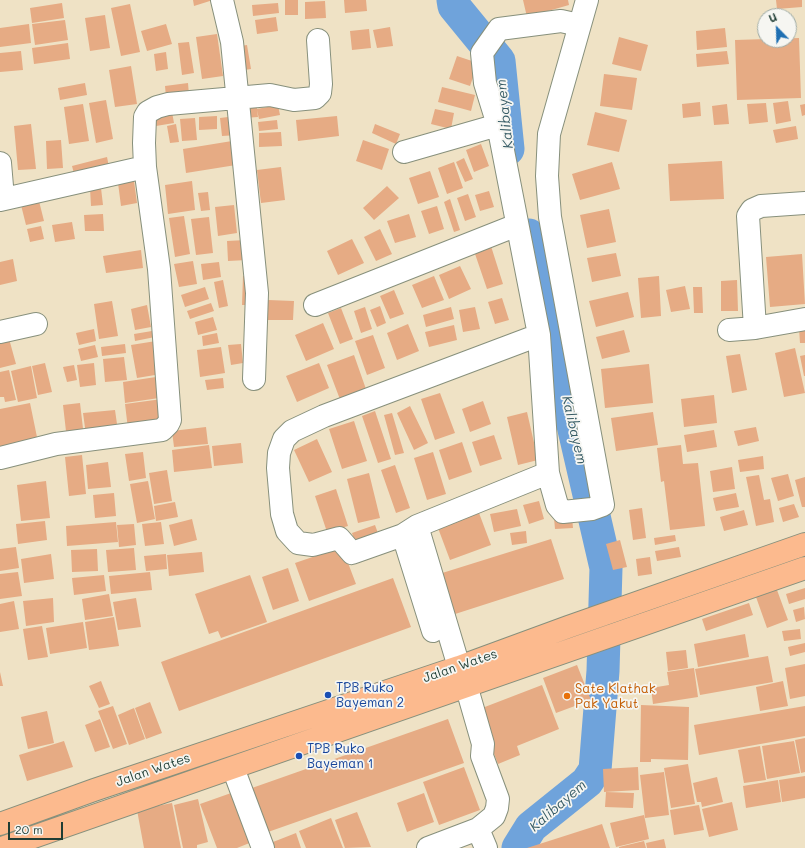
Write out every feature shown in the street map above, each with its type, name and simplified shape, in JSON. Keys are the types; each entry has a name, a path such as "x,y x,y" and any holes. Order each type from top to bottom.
{"main road":[{"name":"Jalan Wates","path":"2,848 233,768 456,679 568,627 805,544"},
{"name":"Jalan Wates","path":"0,824 94,790 456,679 574,648 650,623 805,568"}],"street":[{"path":"222,0 232,42 257,293 254,379"},
{"path":"579,25 561,21 499,29 482,53 485,83 498,125 539,335 548,473 556,505 562,512 592,509 603,504 550,217 547,176 550,134 586,1"},
{"path":"0,458 56,444 162,430 168,424 170,420 159,269 145,167 145,117 148,112 168,104 270,95 294,100 316,98 320,93 321,84 318,40"},
{"path":"404,152 498,125"},
{"path":"0,163 2,199 145,167"},
{"path":"755,328 748,216 752,210 761,206 805,203"},
{"path":"315,305 517,225"},
{"path":"729,330 755,328 805,319"},
{"path":"0,332 36,324"},
{"path":"539,335 324,416 292,430 284,439 278,454 282,514 288,531 298,543 313,545 340,538 352,553 548,473"},
{"path":"410,530 456,679 483,744 482,756 498,799 494,816 482,838 428,848"},
{"path":"233,768 263,848"}],"building":[{"path":"193,0 213,0 194,6"},
{"path":"285,0 298,0 298,15 285,15"},
{"path":"344,0 366,0 367,11 345,13"},
{"path":"523,0 568,0 569,5 527,17"},
{"path":"776,0 802,0 802,7 777,8"},
{"path":"325,1 326,18 305,19 305,2"},
{"path":"62,3 64,18 32,23 30,8"},
{"path":"278,3 279,13 253,16 252,5"},
{"path":"130,4 140,52 121,56 111,8"},
{"path":"105,15 110,48 90,51 85,18"},
{"path":"276,17 278,31 257,34 255,20"},
{"path":"65,20 68,40 35,45 32,24"},
{"path":"29,24 31,43 0,47 0,28"},
{"path":"166,24 172,44 147,51 141,31"},
{"path":"390,27 393,46 377,48 373,30"},
{"path":"725,28 727,47 697,50 696,31"},
{"path":"369,29 371,48 352,50 350,31"},
{"path":"217,34 223,76 202,79 196,37"},
{"path":"619,37 648,45 641,71 612,64"},
{"path":"797,38 799,38 801,98 737,100 735,40 757,39 757,48 797,48"},
{"path":"189,42 194,73 182,75 178,43"},
{"path":"68,43 70,59 34,64 32,48"},
{"path":"247,45 251,69 238,71 234,47"},
{"path":"21,51 23,70 0,72 0,53"},
{"path":"727,51 729,64 697,67 696,54"},
{"path":"166,52 168,69 156,71 154,54"},
{"path":"457,56 478,63 470,86 449,79"},
{"path":"131,66 137,104 115,107 109,70"},
{"path":"604,74 637,78 632,110 600,106"},
{"path":"85,83 87,95 60,100 58,88"},
{"path":"188,83 189,95 166,97 165,86"},
{"path":"442,87 475,95 471,111 438,102"},
{"path":"106,100 113,139 96,143 89,103"},
{"path":"788,101 791,121 776,124 773,103"},
{"path":"700,102 701,116 683,118 682,104"},
{"path":"766,103 768,122 749,124 747,104"},
{"path":"83,104 89,141 69,144 64,107"},
{"path":"727,104 729,124 714,125 712,106"},
{"path":"805,104 805,115 802,116 800,105"},
{"path":"257,105 257,109 278,105 280,115 259,119 257,110 258,117 243,118 241,107"},
{"path":"435,109 454,113 451,129 431,124"},
{"path":"172,112 174,123 150,127 148,115"},
{"path":"595,112 627,120 619,152 587,145"},
{"path":"217,116 217,129 199,130 199,117"},
{"path":"236,116 238,135 222,136 220,118"},
{"path":"337,116 339,136 298,141 296,120"},
{"path":"195,118 197,140 182,141 180,119"},
{"path":"277,120 278,129 259,131 258,122"},
{"path":"31,124 36,169 18,170 14,126"},
{"path":"176,124 179,142 170,143 167,126"},
{"path":"375,124 400,134 396,144 372,133"},
{"path":"796,126 798,139 776,143 773,130"},
{"path":"281,132 282,146 259,147 259,133"},
{"path":"61,140 63,168 47,169 46,141"},
{"path":"363,140 389,149 382,170 356,161"},
{"path":"232,141 236,165 186,173 183,149"},
{"path":"481,144 489,166 474,172 466,150"},
{"path":"107,157 110,172 76,181 72,166"},
{"path":"464,158 473,179 465,182 456,162"},
{"path":"722,161 724,199 670,201 668,164"},
{"path":"454,162 463,188 447,194 438,168"},
{"path":"612,162 620,189 580,200 572,174"},
{"path":"281,167 285,200 261,203 257,170"},
{"path":"430,171 439,197 418,204 409,178"},
{"path":"134,181 137,203 121,206 118,183"},
{"path":"192,181 195,210 168,214 165,185"},
{"path":"387,186 399,198 374,220 363,208"},
{"path":"90,188 101,188 103,205 91,206"},
{"path":"489,191 494,207 480,211 475,195"},
{"path":"208,192 210,210 201,211 198,193"},
{"path":"468,194 476,217 465,221 457,198"},
{"path":"38,197 44,221 26,225 20,201"},
{"path":"450,199 460,230 454,232 444,202"},
{"path":"234,205 237,233 218,236 215,207"},
{"path":"437,206 444,229 429,234 421,211"},
{"path":"609,209 616,242 587,248 580,215"},
{"path":"103,214 104,231 85,231 84,215"},
{"path":"409,214 416,237 395,243 387,221"},
{"path":"184,216 190,254 175,257 169,218"},
{"path":"209,217 213,253 196,255 191,219"},
{"path":"72,222 75,239 55,242 52,225"},
{"path":"41,226 44,239 30,242 27,229"},
{"path":"380,229 392,254 376,261 364,237"},
{"path":"352,239 364,263 338,275 327,251"},
{"path":"246,240 247,260 228,261 227,241"},
{"path":"490,243 503,284 487,289 473,248"},
{"path":"141,250 143,268 106,273 103,256"},
{"path":"616,253 621,276 592,282 587,258"},
{"path":"802,254 805,304 770,307 766,257"},
{"path":"13,259 17,281 0,285 0,262"},
{"path":"193,261 197,284 179,287 174,264"},
{"path":"219,262 221,277 203,280 201,264"},
{"path":"460,266 471,289 449,299 439,275"},
{"path":"243,276 249,276 247,305 242,305"},
{"path":"434,276 444,300 422,308 412,285"},
{"path":"659,276 661,316 641,318 638,278"},
{"path":"223,280 228,306 219,308 214,282"},
{"path":"737,280 738,311 721,311 721,281"},
{"path":"685,286 690,309 671,312 666,290"},
{"path":"205,287 209,299 185,307 181,295"},
{"path":"693,287 702,287 703,313 694,313"},
{"path":"394,290 404,314 390,319 380,296"},
{"path":"628,292 634,317 596,327 589,301"},
{"path":"502,298 509,320 495,324 488,302"},
{"path":"268,300 294,301 293,320 267,320"},
{"path":"112,301 118,336 99,339 94,304"},
{"path":"211,303 214,311 190,319 187,311"},
{"path":"147,305 151,327 135,330 131,309"},
{"path":"380,306 386,323 377,327 370,310"},
{"path":"365,307 372,329 361,333 354,311"},
{"path":"451,307 454,319 426,327 423,315"},
{"path":"475,307 480,329 463,332 459,310"},
{"path":"341,308 353,339 340,344 328,313"},
{"path":"213,317 217,330 198,335 195,322"},
{"path":"323,323 334,349 306,361 295,335"},
{"path":"408,324 419,351 397,360 387,333"},
{"path":"454,325 457,340 429,347 425,332"},
{"path":"799,328 805,328 805,343 800,343"},
{"path":"94,329 96,341 79,345 76,333"},
{"path":"158,330 160,336 135,341 134,334"},
{"path":"624,330 630,352 602,359 596,337"},
{"path":"217,333 219,343 203,346 202,336"},
{"path":"8,335 16,364 0,368 0,337"},
{"path":"373,335 385,368 367,375 355,341"},
{"path":"156,341 161,374 137,378 131,345"},
{"path":"125,344 126,353 102,356 101,347"},
{"path":"241,344 243,363 231,365 228,345"},
{"path":"95,345 98,357 81,361 78,349"},
{"path":"221,347 225,373 200,377 197,350"},
{"path":"795,348 805,393 784,397 775,353"},
{"path":"740,354 747,390 732,393 726,356"},
{"path":"354,355 367,392 341,402 327,365"},
{"path":"805,355 805,376 804,376 800,356"},
{"path":"124,357 127,380 105,382 103,359"},
{"path":"45,363 52,392 38,395 32,366"},
{"path":"94,363 96,385 80,387 77,365"},
{"path":"319,363 329,388 297,402 286,376"},
{"path":"649,364 653,403 605,408 601,369"},
{"path":"74,365 77,380 67,382 63,367"},
{"path":"31,366 37,398 18,402 11,371"},
{"path":"9,370 16,400 5,402 4,397 0,397 0,372"},
{"path":"156,377 159,398 125,403 123,382"},
{"path":"223,378 224,388 207,390 205,380"},
{"path":"440,393 455,433 435,440 421,399"},
{"path":"714,395 717,423 684,427 681,399"},
{"path":"162,399 165,424 128,429 125,404"},
{"path":"483,401 491,424 470,432 462,409"},
{"path":"30,403 38,442 0,450 0,409"},
{"path":"80,403 84,437 67,440 63,405"},
{"path":"410,406 428,443 414,450 397,413"},
{"path":"115,410 118,431 86,435 83,413"},
{"path":"375,411 391,459 378,463 362,416"},
{"path":"527,412 538,460 518,465 507,417"},
{"path":"653,412 658,445 616,451 611,418"},
{"path":"392,413 404,453 395,455 384,415"},
{"path":"354,421 367,461 342,469 329,429"},
{"path":"206,427 208,444 174,447 172,431"},
{"path":"756,427 759,441 738,446 734,431"},
{"path":"714,430 717,447 687,452 684,435"},
{"path":"494,435 502,459 480,466 472,442"},
{"path":"317,439 332,472 309,482 294,450"},
{"path":"462,442 472,472 449,480 439,450"},
{"path":"241,443 243,463 214,466 212,446"},
{"path":"209,445 212,468 174,472 172,450"},
{"path":"681,445 683,464 698,463 705,526 670,530 664,481 661,482 657,448"},
{"path":"143,452 146,478 129,481 125,454"},
{"path":"433,452 446,494 427,500 414,458"},
{"path":"82,455 86,494 69,496 65,457"},
{"path":"763,456 764,469 740,472 738,460"},
{"path":"108,462 111,487 88,489 86,465"},
{"path":"395,465 410,508 396,513 381,470"},
{"path":"732,467 735,489 713,492 710,471"},
{"path":"167,470 172,501 154,504 149,473"},
{"path":"369,473 380,518 358,523 347,479"},
{"path":"788,474 794,496 778,501 771,478"},
{"path":"759,475 764,500 770,499 774,522 756,526 746,477"},
{"path":"805,477 805,507 802,507 795,480"},
{"path":"46,481 50,518 21,521 17,485"},
{"path":"148,481 155,519 137,523 130,484"},
{"path":"336,489 348,526 327,532 315,496"},
{"path":"114,493 116,516 95,518 93,495"},
{"path":"736,493 739,507 716,511 713,498"},
{"path":"539,501 544,519 529,524 523,505"},
{"path":"175,502 178,517 156,521 154,506"},
{"path":"794,504 799,517 783,522 779,508"},
{"path":"642,508 646,538 633,540 629,510"},
{"path":"517,509 521,526 494,532 490,514"},
{"path":"744,510 748,525 724,531 720,517"},
{"path":"479,513 491,545 450,560 438,528"},
{"path":"572,517 573,528 555,529 554,518"},
{"path":"192,519 197,540 174,546 169,525"},
{"path":"45,521 47,540 18,544 16,524"},
{"path":"116,522 118,542 67,546 66,526"},
{"path":"161,522 164,544 145,546 142,524"},
{"path":"134,524 136,545 119,547 117,525"},
{"path":"375,525 379,536 356,545 352,533"},
{"path":"526,531 527,543 512,545 510,533"},
{"path":"675,535 676,541 655,545 654,538"},
{"path":"551,539 564,579 452,615 439,574"},
{"path":"620,540 627,567 613,570 606,544"},
{"path":"16,547 19,568 0,571 0,549"},
{"path":"342,547 356,584 309,601 295,563"},
{"path":"679,547 681,557 657,561 655,551"},
{"path":"134,548 136,570 108,572 106,550"},
{"path":"97,549 98,571 72,572 71,550"},
{"path":"202,552 204,572 169,576 167,555"},
{"path":"51,554 54,579 24,583 21,559"},
{"path":"166,554 167,569 146,571 144,556"},
{"path":"650,557 652,574 638,576 636,559"},
{"path":"288,568 299,601 273,610 262,577"},
{"path":"18,572 22,596 0,599 0,574"},
{"path":"150,572 152,590 111,594 109,576"},
{"path":"104,575 106,591 74,595 72,578"},
{"path":"250,575 267,622 221,638 218,631 209,634 195,594"},
{"path":"393,578 411,627 179,711 161,662"},
{"path":"805,588 805,599 789,604 786,594"},
{"path":"777,590 788,620 767,628 756,597"},
{"path":"109,594 113,616 85,620 82,599"},
{"path":"53,598 54,622 26,626 23,601"},
{"path":"136,598 141,627 118,630 113,602"},
{"path":"14,601 19,629 0,632 0,604"},
{"path":"749,603 753,615 706,631 702,619"},
{"path":"804,607 805,619 796,622 793,610"},
{"path":"114,617 119,646 89,650 85,622"},
{"path":"83,622 87,648 50,654 46,628"},
{"path":"42,626 48,657 28,660 23,629"},
{"path":"800,629 801,639 784,641 782,631"},
{"path":"745,634 749,657 698,667 694,644"},
{"path":"805,643 805,652 790,656 788,647"},
{"path":"686,650 688,668 668,671 666,652"},
{"path":"768,656 773,682 700,695 695,669"},
{"path":"805,664 805,696 790,699 785,668"},
{"path":"577,665 591,700 556,713 543,678"},
{"path":"694,668 698,697 653,704 651,688 669,685 667,672"},
{"path":"0,672 3,686 0,686"},
{"path":"101,681 110,704 99,708 89,686"},
{"path":"783,681 788,706 760,711 756,687"},
{"path":"542,685 559,729 517,746 520,755 498,764 477,710"},
{"path":"150,702 162,733 146,739 135,708"},
{"path":"641,705 689,707 688,760 651,759 651,762 640,762"},
{"path":"113,706 127,744 113,749 98,711"},
{"path":"805,706 805,736 699,755 694,725"},
{"path":"134,708 145,739 129,745 118,715"},
{"path":"47,711 54,743 28,749 21,717"},
{"path":"100,719 110,747 95,752 85,725"},
{"path":"448,719 464,763 268,832 252,788"},
{"path":"805,738 805,772 801,773 795,740"},
{"path":"64,741 73,767 27,781 19,755"},
{"path":"794,741 800,773 767,779 762,746"},
{"path":"760,746 766,780 744,783 738,750"},
{"path":"688,764 695,804 671,808 664,768"},
{"path":"464,767 480,810 439,825 423,782"},
{"path":"638,767 639,790 604,792 603,769"},
{"path":"664,772 669,815 645,818 640,775"},
{"path":"805,776 805,798 782,802 779,780"},
{"path":"717,777 723,802 702,807 701,802 697,802 693,783"},
{"path":"778,780 781,802 746,808 743,786"},
{"path":"234,792 252,842 237,848 217,848 200,804"},
{"path":"606,792 634,793 633,808 605,807"},
{"path":"424,793 434,822 407,832 397,803"},
{"path":"198,799 208,842 197,845 197,848 183,848 174,805"},
{"path":"732,802 738,830 709,837 702,809"},
{"path":"172,803 181,848 144,848 137,810"},
{"path":"699,805 704,830 674,835 670,810"},
{"path":"357,812 371,847 345,848 335,820"},
{"path":"644,815 649,839 616,847 610,823"},
{"path":"331,818 343,848 306,848 299,831"},
{"path":"602,824 610,848 527,848"},
{"path":"296,833 301,848 275,848 273,842"},
{"path":"664,839 666,848 647,848 646,843"},
{"path":"644,841 646,848 619,848 619,847"}],"waterway":[{"name":"Kalibayem","path":"453,0 454,6 499,61 508,149"},
{"name":"Kalibayem","path":"518,848 531,827 587,782 595,770 603,671 606,568 529,235"}],"place":[{"name":"TPB Ruko Bayeman 2","path":"328,695"},
{"name":"Sate Klathak Pak Yakut","path":"567,696"},
{"name":"TPB Ruko Bayeman 1","path":"299,756"}]}
